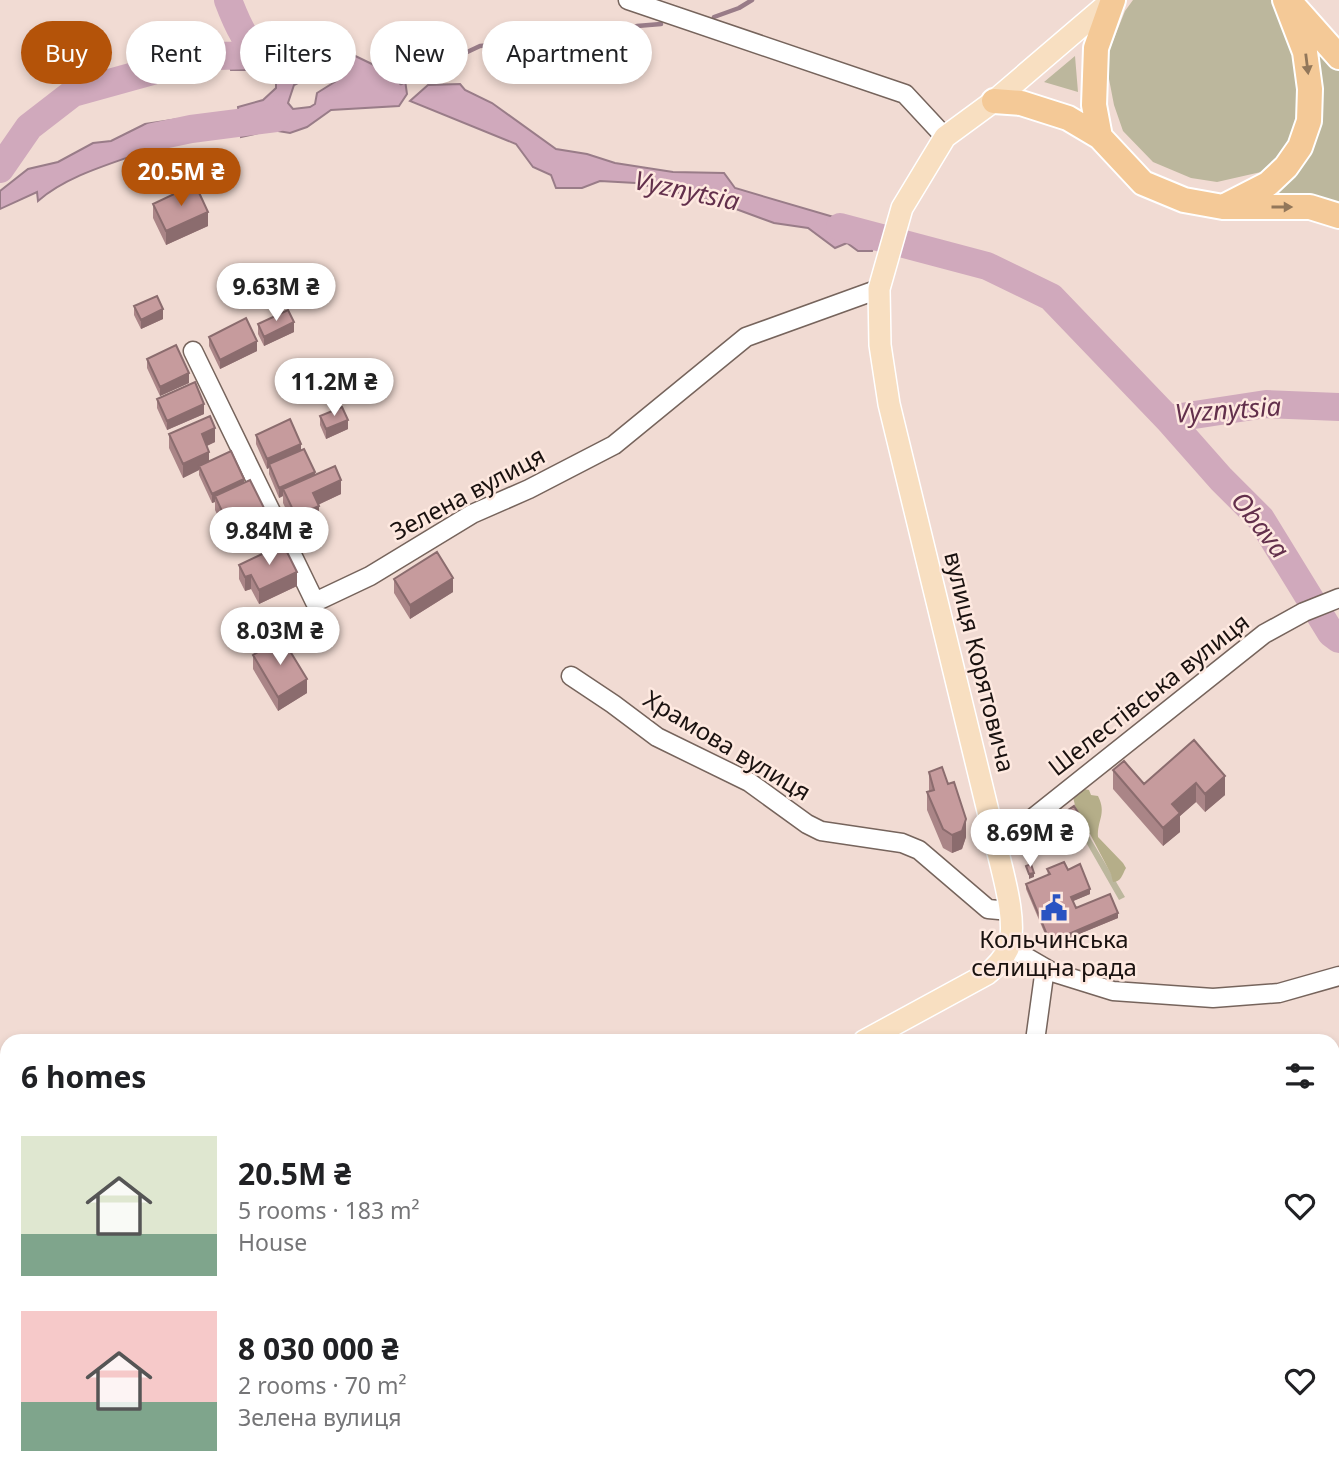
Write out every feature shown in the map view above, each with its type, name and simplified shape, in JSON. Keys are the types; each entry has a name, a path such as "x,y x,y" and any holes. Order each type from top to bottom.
{"highway":[{"path":"1100,137 1094,105 1096,48 1113,0"},
{"path":"1223,207 1268,184 1286,167 1300,147 1309,121 1310,89 1306,52 1287,0"},
{"path":"1287,0 1312,24 1339,57"},
{"path":"1312,24 1339,34"},
{"path":"995,101 1021,103 1068,118 1100,137 1143,183 1184,200 1223,207 1310,207 1339,216"}],"main road":[{"path":"945,137 995,101 1113,0"},
{"name":"вулиця Корятовича","path":"945,137 902,208 886,258 879,289 880,345 889,404 995,840 1010,911 1009,947"},
{"path":"877,1034 987,975 999,964 1009,947"}],"street":[{"path":"628,0 905,94 945,137"},
{"name":"Зелена вулиця","path":"193,351 315,602 370,576 472,514 529,489 614,445 746,337 879,289"},
{"name":"Шелестівська вулиця","path":"995,840 1014,833 1264,634 1335,599"},
{"name":"Храмова вулиця","path":"571,676 657,737 749,782 807,824 821,831 902,842 919,850 988,909 1010,911"},
{"path":"1009,947 1045,968 1112,991 1213,998 1279,993 1339,976"},
{"path":"1035,1034 1045,968"}],"shaded area":[{"path":"1133,0 1276,0 1298,51 1304,90 1292,144 1261,172 1217,182 1191,178 1153,162 1123,131 1109,79 1109,51 1125,11"},
{"path":"1327,50 1339,66 1339,204 1274,193 1316,129 1319,54"},
{"path":"1075,56 1078,92 1044,82"},
{"path":"1084,789 1089,790 1091,795 1098,796 1101,802 1098,837 1126,868 1116,882 1113,882 1090,834 1083,834 1078,829 1084,824 1078,818 1073,797"},
{"path":"1071,807 1074,811 1065,818 1073,830 1082,824 1125,897 1119,900 1083,837 1076,836 1061,815"}],"water":[{"path":"240,43 240,70 231,70 226,49"},
{"path":"356,56 370,63 370,84 406,84 407,94 399,106 331,110 307,127 290,133 272,130 241,137 238,107 263,100 276,88 276,84 296,84 288,103 293,109 310,107 315,104 317,93 331,84 356,84"},
{"path":"460,84 465,90 492,103 556,149 587,154 615,163 673,172 724,173 735,188 878,230 872,251 858,251 847,243 835,248 808,228 774,223 717,202 636,183 600,181 582,188 556,188 551,175 533,167 516,144 410,101 428,85"},
{"path":"178,119 191,129 170,144 82,174 38,201 37,192 0,209 0,191 28,169 58,162 93,143 111,141 145,124"}],"building":[{"path":"195,184 208,212 166,231 153,204"},
{"path":"157,296 163,309 141,320 134,306"},
{"path":"288,310 294,322 264,337 258,324"},
{"path":"246,318 257,341 220,360 209,337"},
{"path":"176,345 189,373 160,387 147,359"},
{"path":"195,382 204,404 167,421 157,399"},
{"path":"342,407 348,420 326,429 320,416"},
{"path":"210,416 215,428 202,434 209,452 183,464 169,434"},
{"path":"290,419 301,444 267,459 256,435"},
{"path":"304,449 315,472 279,488 269,464"},
{"path":"231,451 244,479 212,494 199,466"},
{"path":"335,466 341,480 313,493 319,506 296,516 283,489"},
{"path":"250,480 264,508 228,524 215,496"},
{"path":"283,544 297,572 259,590 251,575 245,577 239,565"},
{"path":"437,552 453,578 410,605 394,579"},
{"path":"282,638 307,679 278,697 253,655"},
{"path":"1194,740 1225,776 1205,794 1196,783 1172,804 1180,813 1163,828 1113,770 1124,761 1144,784"},
{"path":"942,767 948,784 954,782 966,819 962,831 952,835 943,829 927,792 934,790 929,772"},
{"path":"1074,806 1082,819 1073,825 1064,813"},
{"name":"Кольчинська селищна рада","path":"1064,862 1068,870 1080,864 1090,889 1071,897 1076,908 1110,894 1118,913 1050,942 1026,884 1050,874 1047,869"},
{"path":"1031,864 1034,873 1029,874 1026,866"}],"waterway":[{"path":"228,0 240,27"},
{"path":"714,17 752,0"},
{"path":"468,52 480,46 548,40 602,49 610,45 612,38 637,26 661,24"},
{"path":"0,169 29,127 73,93 217,56 240,55"},
{"name":"Vyznytsia","path":"153,137 191,129 276,118"},
{"name":"Vyznytsia","path":"840,227 987,266 1051,297 1168,419 1266,404 1339,407"},
{"name":"Obava","path":"1168,419 1261,519 1331,633 1339,639"}],"place":[{"name":"Кольчинська селищна рада","path":"1054,908"}]}
